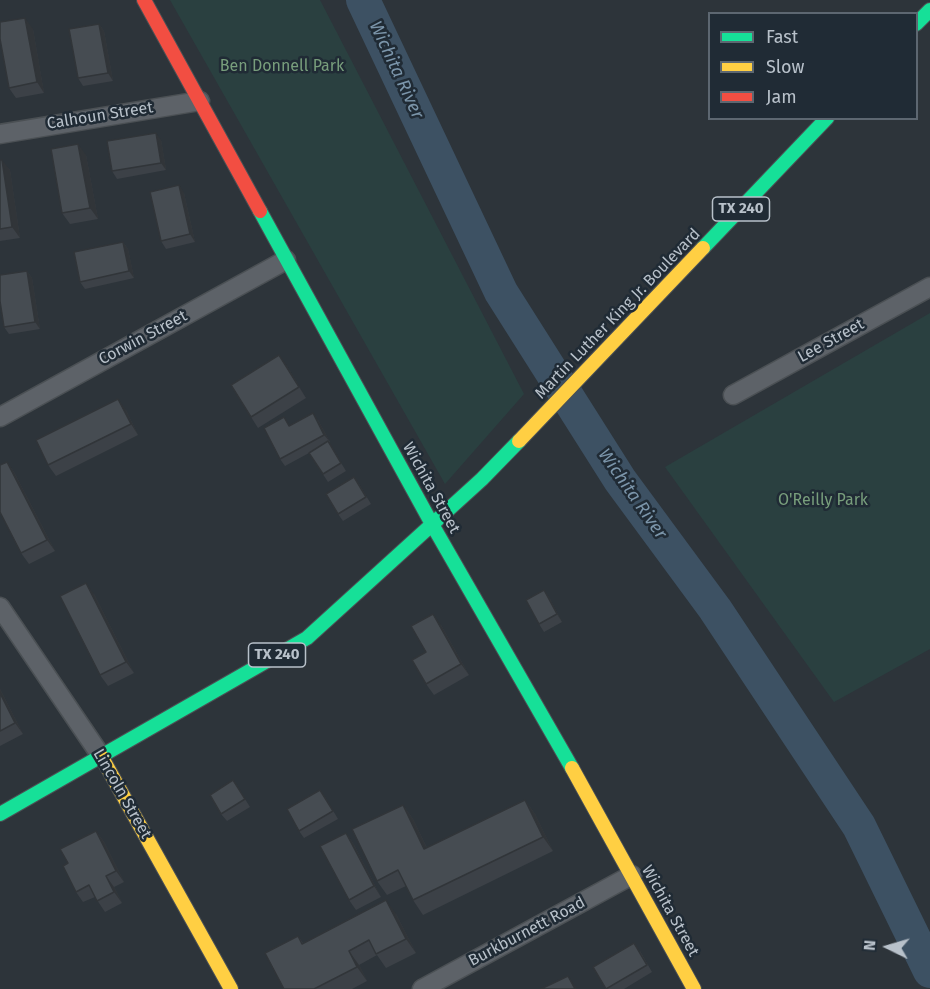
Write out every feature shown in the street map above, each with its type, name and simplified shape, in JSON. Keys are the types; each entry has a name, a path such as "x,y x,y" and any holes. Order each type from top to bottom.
{"main road":[{"name":"Wichita Street","path":"144,0 433,526 696,987"},
{"path":"918,22 930,10"},
{"name":"Martin Luther King Jr. Boulevard","path":"433,526 482,480 825,120"},
{"name":"TX 240","path":"0,814 307,638 433,526"},
{"name":"Lincoln Street","path":"101,756 231,989"}],"street":[{"name":"Calhoun Street","path":"0,134 200,100"},
{"name":"Corwin Street","path":"0,417 286,260"},
{"name":"Lee Street","path":"733,395 930,287"},
{"name":"Lincoln Street","path":"0,607 101,756"},
{"name":"Burkburnett Road","path":"422,989 632,875"}],"green space":[{"name":"Ben Donnell Park","path":"170,0 320,0 524,394 445,484"},
{"name":"O'Reilly Park","path":"930,313 930,649 834,702 665,467"}],"building":[{"path":"25,18 37,82 9,88 0,39 0,22"},
{"path":"99,24 108,73 78,78 69,29"},
{"path":"156,133 161,163 112,171 107,141"},
{"path":"78,144 90,208 62,213 51,149"},
{"path":"0,160 2,160 12,227 0,229"},
{"path":"179,185 190,234 161,241 150,192"},
{"path":"123,242 129,271 80,282 74,252"},
{"path":"27,271 35,322 4,327 0,301 0,275"},
{"path":"279,355 299,387 251,417 231,385"},
{"path":"118,399 131,424 48,465 36,440"},
{"path":"313,413 324,435 280,459 264,428 284,417 289,426"},
{"path":"328,441 341,463 323,474 309,453"},
{"path":"7,462 47,540 21,553 0,512 0,465"},
{"path":"354,477 366,497 338,514 326,494"},
{"path":"86,583 126,662 100,675 60,596"},
{"path":"544,590 557,614 539,624 526,600"},
{"path":"433,614 461,664 426,684 412,660 426,652 411,626"},
{"path":"0,693 15,723 0,731"},
{"path":"233,780 245,799 221,814 210,795"},
{"path":"320,790 333,811 299,831 287,809"},
{"path":"525,800 543,837 413,900 398,870 377,881 352,829 403,805 424,849"},
{"path":"96,831 116,871 106,876 114,892 97,901 89,885 76,892 63,866 68,863 60,849"},
{"path":"346,833 374,886 349,900 320,846"},
{"path":"386,900 406,939 376,954 369,940 349,951 357,967 314,989 284,989 265,953 298,936 302,944"},
{"path":"634,943 647,965 606,989 593,967"},
{"path":"568,976 575,989 541,989"}],"waterway":[{"name":"Wichita River","path":"363,0 501,292 620,480 715,609 859,826 930,971"}],"traffic: fast":[{"path":"918,22 930,10"},
{"path":"703,248 825,120"},
{"path":"260,211 433,526 572,768"},
{"path":"0,814 307,638 482,479 519,441"}],"traffic: slow":[{"path":"519,441 703,248"},
{"path":"101,756 231,989"},
{"path":"572,768 694,989"}],"traffic: jam":[{"path":"144,0 260,211"}]}
